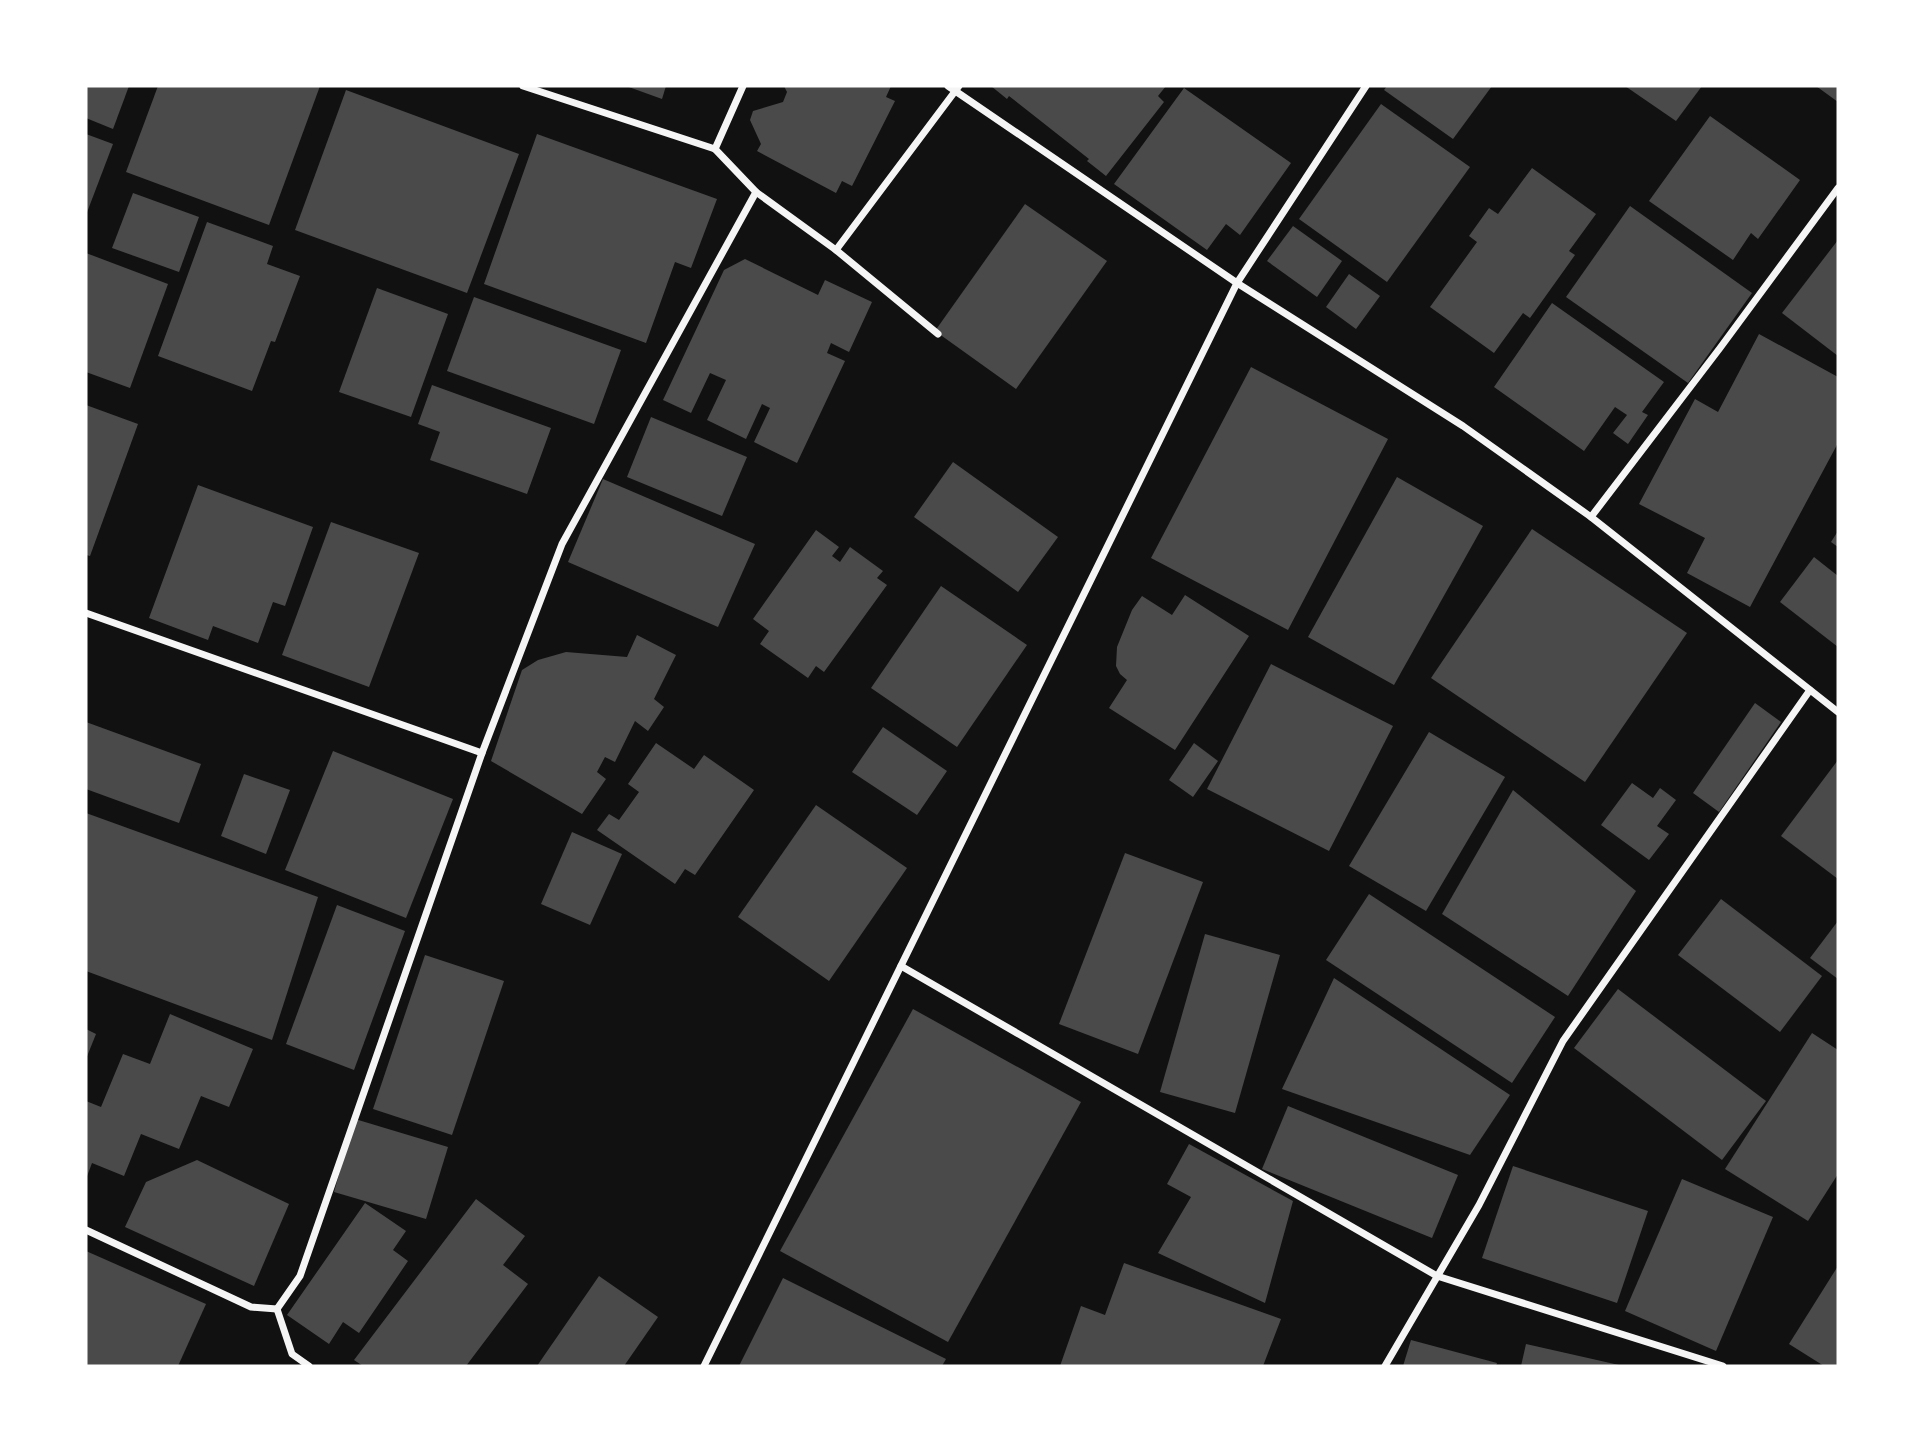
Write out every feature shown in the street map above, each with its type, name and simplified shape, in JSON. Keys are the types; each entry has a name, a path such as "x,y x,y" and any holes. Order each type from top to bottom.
{"street":[{"path":"523,86 715,149 756,192 836,250 938,334"},
{"path":"715,149 743,86"},
{"path":"704,1366 1237,283 1366,86"},
{"path":"836,250 954,88 1237,283 1463,426 1591,517 1838,712"},
{"path":"1591,517 1838,188"},
{"path":"277,1309 300,1276 482,753 562,544 756,192"},
{"path":"86,612 482,753"},
{"path":"1385,1366 1479,1205 1563,1041 1810,690"},
{"path":"901,966 1437,1276 1723,1366"},
{"path":"86,1230 251,1307 277,1309"},
{"path":"277,1309 292,1354 309,1366"}],"building":[{"path":"86,86 129,86 113,129 86,118"},
{"path":"158,86 320,86 269,225 126,172"},
{"path":"626,86 666,86 662,99"},
{"path":"784,86 891,86 886,97 895,101 852,186 842,181 836,193 757,151 761,144 750,120 753,111 783,102 787,92"},
{"path":"991,86 1166,86 1158,96 1164,102 1106,176 1087,161 1089,159 1009,96 1007,99"},
{"path":"1387,86 1492,86 1453,139 1384,90"},
{"path":"1625,86 1702,86 1676,121"},
{"path":"1816,86 1838,86 1838,102"},
{"path":"1184,88 1291,163 1240,235 1226,224 1207,250 1114,184"},
{"path":"346,90 519,154 467,293 295,230"},
{"path":"1381,104 1470,167 1387,282 1299,219"},
{"path":"1710,116 1800,180 1758,239 1751,233 1733,260 1649,201"},
{"path":"86,134 113,144 86,215"},
{"path":"537,134 717,199 691,268 675,262 646,343 484,284"},
{"path":"1532,168 1596,214 1569,251 1575,255 1530,318 1523,313 1494,353 1430,307 1477,242 1469,236 1489,208 1498,214"},
{"path":"133,193 199,217 179,272 112,248"},
{"path":"1025,204 1107,261 1016,389 935,331"},
{"path":"1630,206 1752,293 1688,383 1566,297"},
{"path":"207,222 273,246 267,264 300,276 275,342 271,341 252,391 158,356"},
{"path":"1293,226 1342,261 1317,297 1267,261"},
{"path":"1838,240 1838,356 1782,313"},
{"path":"86,253 168,284 130,388 86,372"},
{"path":"745,259 818,295 825,280 872,302 849,352 831,343 827,353 845,361 797,463 754,442 770,408 762,404 746,439 707,420 726,380 710,373 691,413 663,400 724,270"},
{"path":"1349,274 1380,296 1356,329 1326,307"},
{"path":"377,288 448,314 411,417 339,392"},
{"path":"474,297 621,350 594,424 447,371"},
{"path":"1552,303 1664,382 1642,412 1648,415 1628,444 1613,433 1627,415 1615,407 1584,451 1494,387"},
{"path":"1759,334 1838,377 1838,443 1750,607 1687,573 1705,538 1639,504 1695,399 1718,412"},
{"path":"1251,367 1388,439 1288,630 1151,558"},
{"path":"432,385 551,428 527,494 430,460 440,432 418,424"},
{"path":"86,405 138,424 90,556 86,555"},
{"path":"651,417 747,457 722,516 627,477"},
{"path":"953,462 1058,537 1018,592 914,517"},
{"path":"1397,477 1483,526 1394,685 1308,637"},
{"path":"603,479 755,544 718,627 568,562"},
{"path":"198,485 313,527 285,606 273,602 258,643 213,626 208,640 149,618"},
{"path":"331,522 419,553 369,687 282,655"},
{"path":"1532,529 1687,633 1585,782 1431,678"},
{"path":"816,530 839,547 832,556 840,562 850,547 883,571 877,578 887,585 824,672 816,666 808,678 760,644 769,631 753,619"},
{"path":"1838,531 1838,547 1831,542"},
{"path":"1814,557 1838,576 1838,647 1780,602"},
{"path":"941,586 1027,645 957,747 871,688"},
{"path":"1185,595 1249,636 1175,750 1109,708 1127,680 1116,666 1117,647 1132,610 1142,596 1172,615"},
{"path":"637,635 676,655 654,699 664,707 648,731 635,721 615,762 605,757 597,772 606,779 582,814 491,761 522,670 538,660 566,652 627,657"},
{"path":"1271,664 1393,726 1329,851 1207,789"},
{"path":"1755,703 1781,722 1719,812 1693,793"},
{"path":"86,722 201,764 179,823 86,789"},
{"path":"883,727 947,771 917,815 852,772"},
{"path":"1429,732 1505,777 1426,911 1349,866"},
{"path":"656,743 694,769 704,755 754,790 695,875 685,869 675,884 597,830 609,814 619,820 639,792 628,784"},
{"path":"1194,743 1218,761 1193,797 1169,780"},
{"path":"333,751 453,799 406,918 285,870"},
{"path":"1838,760 1838,879 1781,836"},
{"path":"244,774 290,790 266,854 221,836"},
{"path":"1632,783 1653,798 1660,788 1676,800 1657,826 1669,834 1649,860 1601,825"},
{"path":"1513,790 1636,891 1568,996 1442,914"},
{"path":"816,805 907,868 829,981 738,917"},
{"path":"86,813 318,897 272,1040 86,971"},
{"path":"572,832 622,854 590,925 541,904"},
{"path":"1125,853 1203,882 1138,1054 1059,1024"},
{"path":"1369,894 1555,1017 1512,1083 1326,960"},
{"path":"1721,899 1822,976 1780,1032 1678,955"},
{"path":"337,905 405,931 354,1070 286,1044"},
{"path":"1838,921 1838,979 1810,958"},
{"path":"1205,934 1280,955 1235,1113 1160,1092"},
{"path":"425,955 504,981 452,1135 373,1109"},
{"path":"1334,978 1510,1095 1470,1155 1282,1089"},
{"path":"1618,989 1766,1101 1722,1160 1574,1048"},
{"path":"913,1009 1081,1102 948,1342 780,1251"},
{"path":"170,1014 253,1049 229,1107 201,1096 179,1149 141,1134 124,1176 92,1163 86,1179 86,1101 101,1107 123,1054 150,1064"},
{"path":"86,1029 96,1034 86,1059"},
{"path":"1812,1033 1838,1050 1838,1174 1808,1221 1725,1169"},
{"path":"1288,1106 1458,1175 1432,1238 1262,1169"},
{"path":"355,1119 448,1147 426,1219 334,1192"},
{"path":"1189,1144 1293,1201 1265,1303 1158,1253 1191,1197 1167,1184"},
{"path":"197,1160 289,1204 254,1286 125,1227 146,1182"},
{"path":"1513,1166 1648,1211 1617,1303 1482,1258"},
{"path":"1682,1179 1773,1217 1716,1351 1625,1311"},
{"path":"476,1199 525,1236 503,1265 528,1284 466,1366 363,1366 354,1360"},
{"path":"365,1203 406,1231 393,1250 408,1261 359,1333 343,1322 329,1344 287,1315"},
{"path":"86,1251 206,1304 178,1366 86,1366"},
{"path":"1124,1263 1281,1319 1263,1366 1060,1366 1081,1306 1105,1315"},
{"path":"1838,1266 1838,1366 1824,1366 1789,1344"},
{"path":"599,1276 658,1317 624,1366 537,1366"},
{"path":"783,1278 946,1359 942,1366 739,1366"},
{"path":"1411,1340 1497,1363 1496,1366 1403,1366"},
{"path":"1526,1344 1619,1365 1619,1366 1521,1366"}]}
